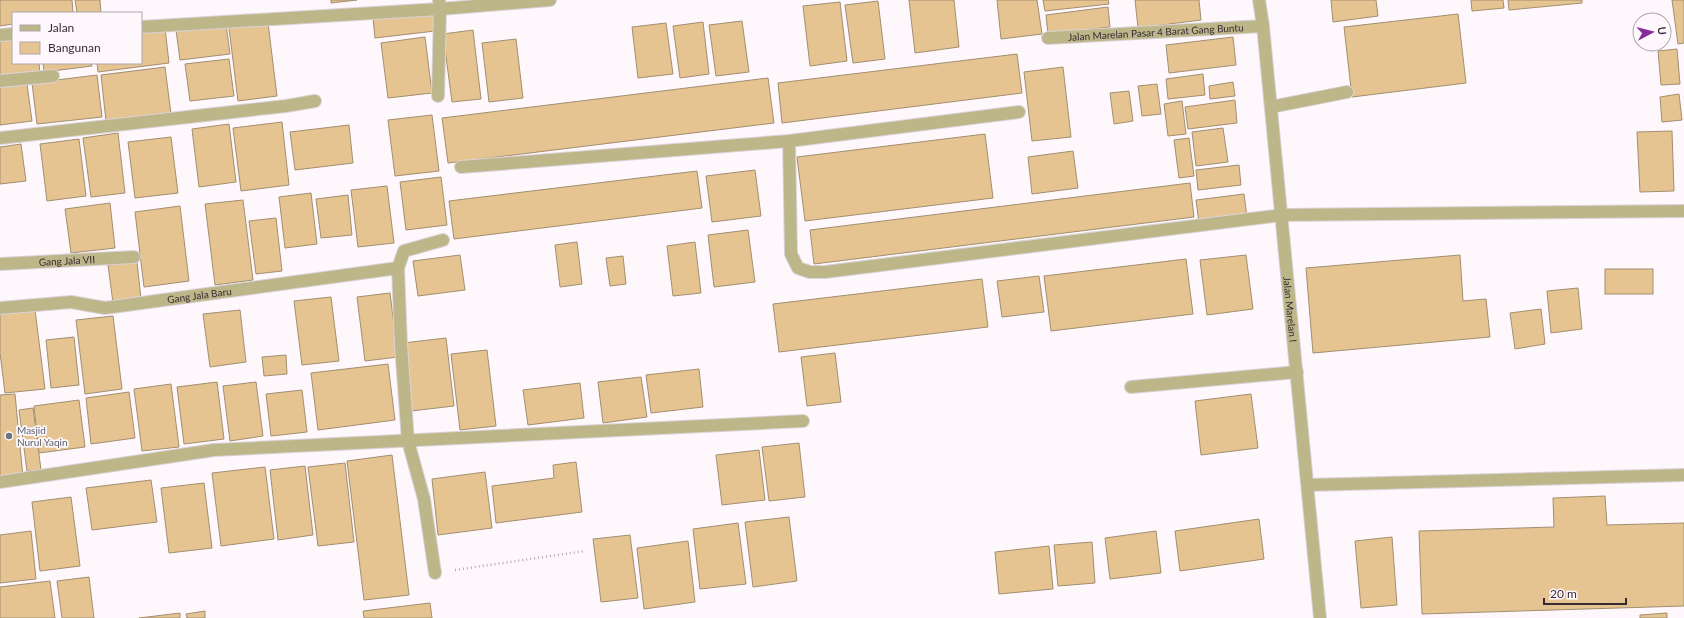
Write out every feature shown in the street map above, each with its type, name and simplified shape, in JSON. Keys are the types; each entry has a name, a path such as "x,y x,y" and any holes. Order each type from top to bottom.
{"street":[{"path":"142,27 439,5 550,0"},
{"name":"Jalan Marelan I","path":"1259,0 1263,26 1282,215 1320,618"},
{"path":"438,96 439,5"},
{"name":"Jalan Marelan Pasar 4 Barat Gang Buntu","path":"1048,38 1263,26"},
{"path":"0,35 12,34"},
{"path":"0,81 53,76"},
{"path":"1271,107 1347,92"},
{"path":"0,138 286,106 315,100"},
{"path":"461,167 789,140 1019,112"},
{"path":"789,140 791,254 798,268 810,272 833,271 1282,215 1684,211"},
{"path":"435,573 424,499 408,441 401,345 398,268 404,251 443,240"},
{"name":"Gang Jala VII","path":"0,264 134,257"},
{"name":"Gang Jala Baru","path":"0,308 71,302 105,308 398,268"},
{"path":"1131,386 1296,372"},
{"path":"0,482 214,450 803,421"},
{"path":"1308,485 1684,475"}],"path":[{"path":"435,573 585,551"}],"building":[{"path":"0,0 72,0 73,12 12,12 12,24 0,26"},
{"path":"75,0 100,0 101,12 77,12"},
{"path":"331,0 357,0 331,3"},
{"path":"909,0 954,0 959,47 915,53"},
{"path":"997,0 1037,0 1042,34 1001,39"},
{"path":"1043,0 1108,0 1109,4 1045,11"},
{"path":"1135,0 1199,0 1201,20 1138,28"},
{"path":"1331,0 1376,0 1378,16 1333,22"},
{"path":"1471,0 1503,0 1504,8 1472,11"},
{"path":"1508,0 1582,0 1582,3 1509,10"},
{"path":"1672,0 1684,0 1684,43 1678,44"},
{"path":"878,1 885,59 853,63 845,5"},
{"path":"840,2 847,61 810,66 803,6"},
{"path":"1108,7 1110,27 1048,34 1046,15"},
{"path":"433,11 435,31 375,38 373,18"},
{"path":"1458,14 1466,83 1352,97 1344,27"},
{"path":"742,21 749,72 716,76 709,25"},
{"path":"703,22 709,74 680,78 673,26"},
{"path":"268,23 277,96 238,101 229,28"},
{"path":"666,23 673,74 638,78 632,27"},
{"path":"226,24 230,54 180,60 176,30"},
{"path":"165,28 169,63 98,72 97,64 142,64 142,31"},
{"path":"473,30 481,99 452,102 443,34"},
{"path":"425,37 432,93 388,98 381,43"},
{"path":"1233,37 1236,65 1169,73 1166,45"},
{"path":"12,38 12,64 39,64 40,74 0,77 0,39"},
{"path":"516,39 523,98 489,102 482,43"},
{"path":"1677,49 1680,84 1661,85 1658,52 1672,52 1672,50"},
{"path":"1017,54 1022,93 782,123 778,83"},
{"path":"229,59 234,96 190,101 185,64"},
{"path":"43,64 91,64 92,66 44,72"},
{"path":"165,67 171,114 106,121 101,75"},
{"path":"1063,67 1071,137 1032,141 1024,72"},
{"path":"1203,74 1205,95 1168,99 1166,79"},
{"path":"97,75 102,117 37,124 32,83"},
{"path":"768,78 774,123 448,163 442,118"},
{"path":"1233,82 1235,96 1210,99 1209,86"},
{"path":"27,84 32,121 0,125 0,87"},
{"path":"1157,84 1161,114 1142,116 1138,86"},
{"path":"1129,91 1133,121 1114,124 1110,93"},
{"path":"1679,94 1682,120 1662,122 1660,97"},
{"path":"1235,100 1237,123 1188,129 1185,107"},
{"path":"1182,101 1186,134 1168,136 1164,104"},
{"path":"432,115 439,171 395,176 388,120"},
{"path":"282,122 289,185 241,191 233,128"},
{"path":"229,124 236,182 199,187 192,129"},
{"path":"349,125 353,163 295,170 290,132"},
{"path":"1223,128 1228,162 1196,166 1192,132"},
{"path":"1672,131 1674,191 1640,192 1637,132"},
{"path":"118,133 125,193 91,197 83,138"},
{"path":"985,134 993,198 805,221 797,157"},
{"path":"171,137 178,193 135,198 128,142"},
{"path":"1189,138 1194,176 1179,178 1174,140"},
{"path":"79,139 86,196 47,201 40,144"},
{"path":"21,144 26,181 0,184 0,147"},
{"path":"1073,151 1078,188 1032,194 1028,157"},
{"path":"1239,165 1241,185 1198,190 1196,170"},
{"path":"755,170 761,216 712,222 706,176"},
{"path":"697,171 702,208 454,239 449,201"},
{"path":"441,177 447,225 406,230 400,182"},
{"path":"1190,183 1194,217 814,264 810,230"},
{"path":"387,186 394,243 358,247 351,190"},
{"path":"311,193 317,244 285,248 279,197"},
{"path":"1244,194 1247,217 1199,223 1196,200"},
{"path":"348,195 352,235 321,238 316,199"},
{"path":"243,200 253,280 215,285 205,204"},
{"path":"110,203 115,248 71,253 65,209"},
{"path":"180,206 189,281 144,287 135,212"},
{"path":"276,218 282,271 256,274 249,221"},
{"path":"748,230 755,282 714,287 708,235"},
{"path":"577,242 582,284 560,287 555,245"},
{"path":"695,242 701,293 673,296 667,246"},
{"path":"460,255 465,290 418,296 413,261"},
{"path":"1246,255 1253,309 1207,315 1200,260"},
{"path":"1460,255 1463,301 1486,299 1490,337 1313,353 1306,268"},
{"path":"623,256 626,284 610,286 606,258"},
{"path":"1186,259 1193,314 1051,331 1044,276"},
{"path":"137,262 141,299 113,303 108,265"},
{"path":"1605,269 1653,269 1653,294 1605,294"},
{"path":"1039,276 1044,312 1002,317 997,281"},
{"path":"982,279 988,327 779,352 773,304"},
{"path":"1578,288 1582,329 1551,333 1547,291"},
{"path":"390,293 398,357 365,361 357,297"},
{"path":"331,297 339,361 302,365 294,301"},
{"path":"1541,309 1545,344 1515,349 1510,313"},
{"path":"35,310 45,389 5,393 0,353 0,314"},
{"path":"240,310 246,362 210,367 203,314"},
{"path":"113,316 122,389 85,394 76,320"},
{"path":"74,337 79,385 51,388 46,340"},
{"path":"446,338 454,406 411,411 403,343"},
{"path":"487,350 496,426 460,430 451,354"},
{"path":"835,353 841,402 807,406 801,357"},
{"path":"286,355 287,374 264,376 262,357"},
{"path":"388,364 395,420 318,430 311,373"},
{"path":"699,369 703,407 651,413 646,375"},
{"path":"641,377 647,417 603,423 598,382"},
{"path":"217,382 224,439 184,444 177,387"},
{"path":"256,382 263,436 230,441 223,386"},
{"path":"580,383 584,418 528,425 523,390"},
{"path":"171,384 179,447 142,451 134,389"},
{"path":"302,390 307,432 271,436 266,394"},
{"path":"129,392 135,438 91,444 86,398"},
{"name":"Masjid Nurul Yaqin","path":"15,394 23,477 0,480 0,395"},
{"path":"1251,394 1258,448 1201,455 1195,401"},
{"path":"79,400 85,447 39,453 34,406"},
{"path":"33,408 41,470 27,471 19,410"},
{"path":"799,443 805,497 769,501 762,447"},
{"path":"759,450 765,500 722,505 716,455"},
{"path":"392,455 409,595 364,600 347,461"},
{"path":"576,462 582,512 496,523 492,486 554,478 553,465"},
{"path":"345,463 354,542 318,546 308,467"},
{"path":"305,466 313,535 278,540 270,470"},
{"path":"265,467 274,539 221,546 212,473"},
{"path":"485,472 492,528 438,535 432,479"},
{"path":"151,480 157,522 92,530 86,488"},
{"path":"204,483 212,548 169,553 161,488"},
{"path":"1605,496 1607,525 1684,523 1684,606 1422,614 1419,531 1554,527 1553,498"},
{"path":"71,497 80,566 40,571 32,502"},
{"path":"789,517 797,581 753,587 745,522"},
{"path":"1259,519 1264,559 1180,571 1175,531"},
{"path":"738,523 746,584 700,589 693,529"},
{"path":"31,531 36,579 0,583 0,535"},
{"path":"1156,531 1161,573 1110,579 1105,538"},
{"path":"630,535 638,598 601,602 593,539"},
{"path":"1392,537 1397,605 1361,608 1355,541"},
{"path":"688,541 695,602 644,609 637,548"},
{"path":"1092,542 1095,583 1058,586 1054,545"},
{"path":"1049,546 1053,589 999,594 995,552"},
{"path":"89,577 94,618 62,618 57,581"},
{"path":"50,581 55,618 0,618 0,587"},
{"path":"430,603 432,618 364,618 363,611"},
{"path":"205,611 205,618 187,618 186,614"},
{"path":"180,613 180,618 139,618"},
{"path":"1667,613 1667,618 1640,618 1640,615"}],"place":[{"name":"Masjid Nurul Yaqin","path":"9,436"}]}
